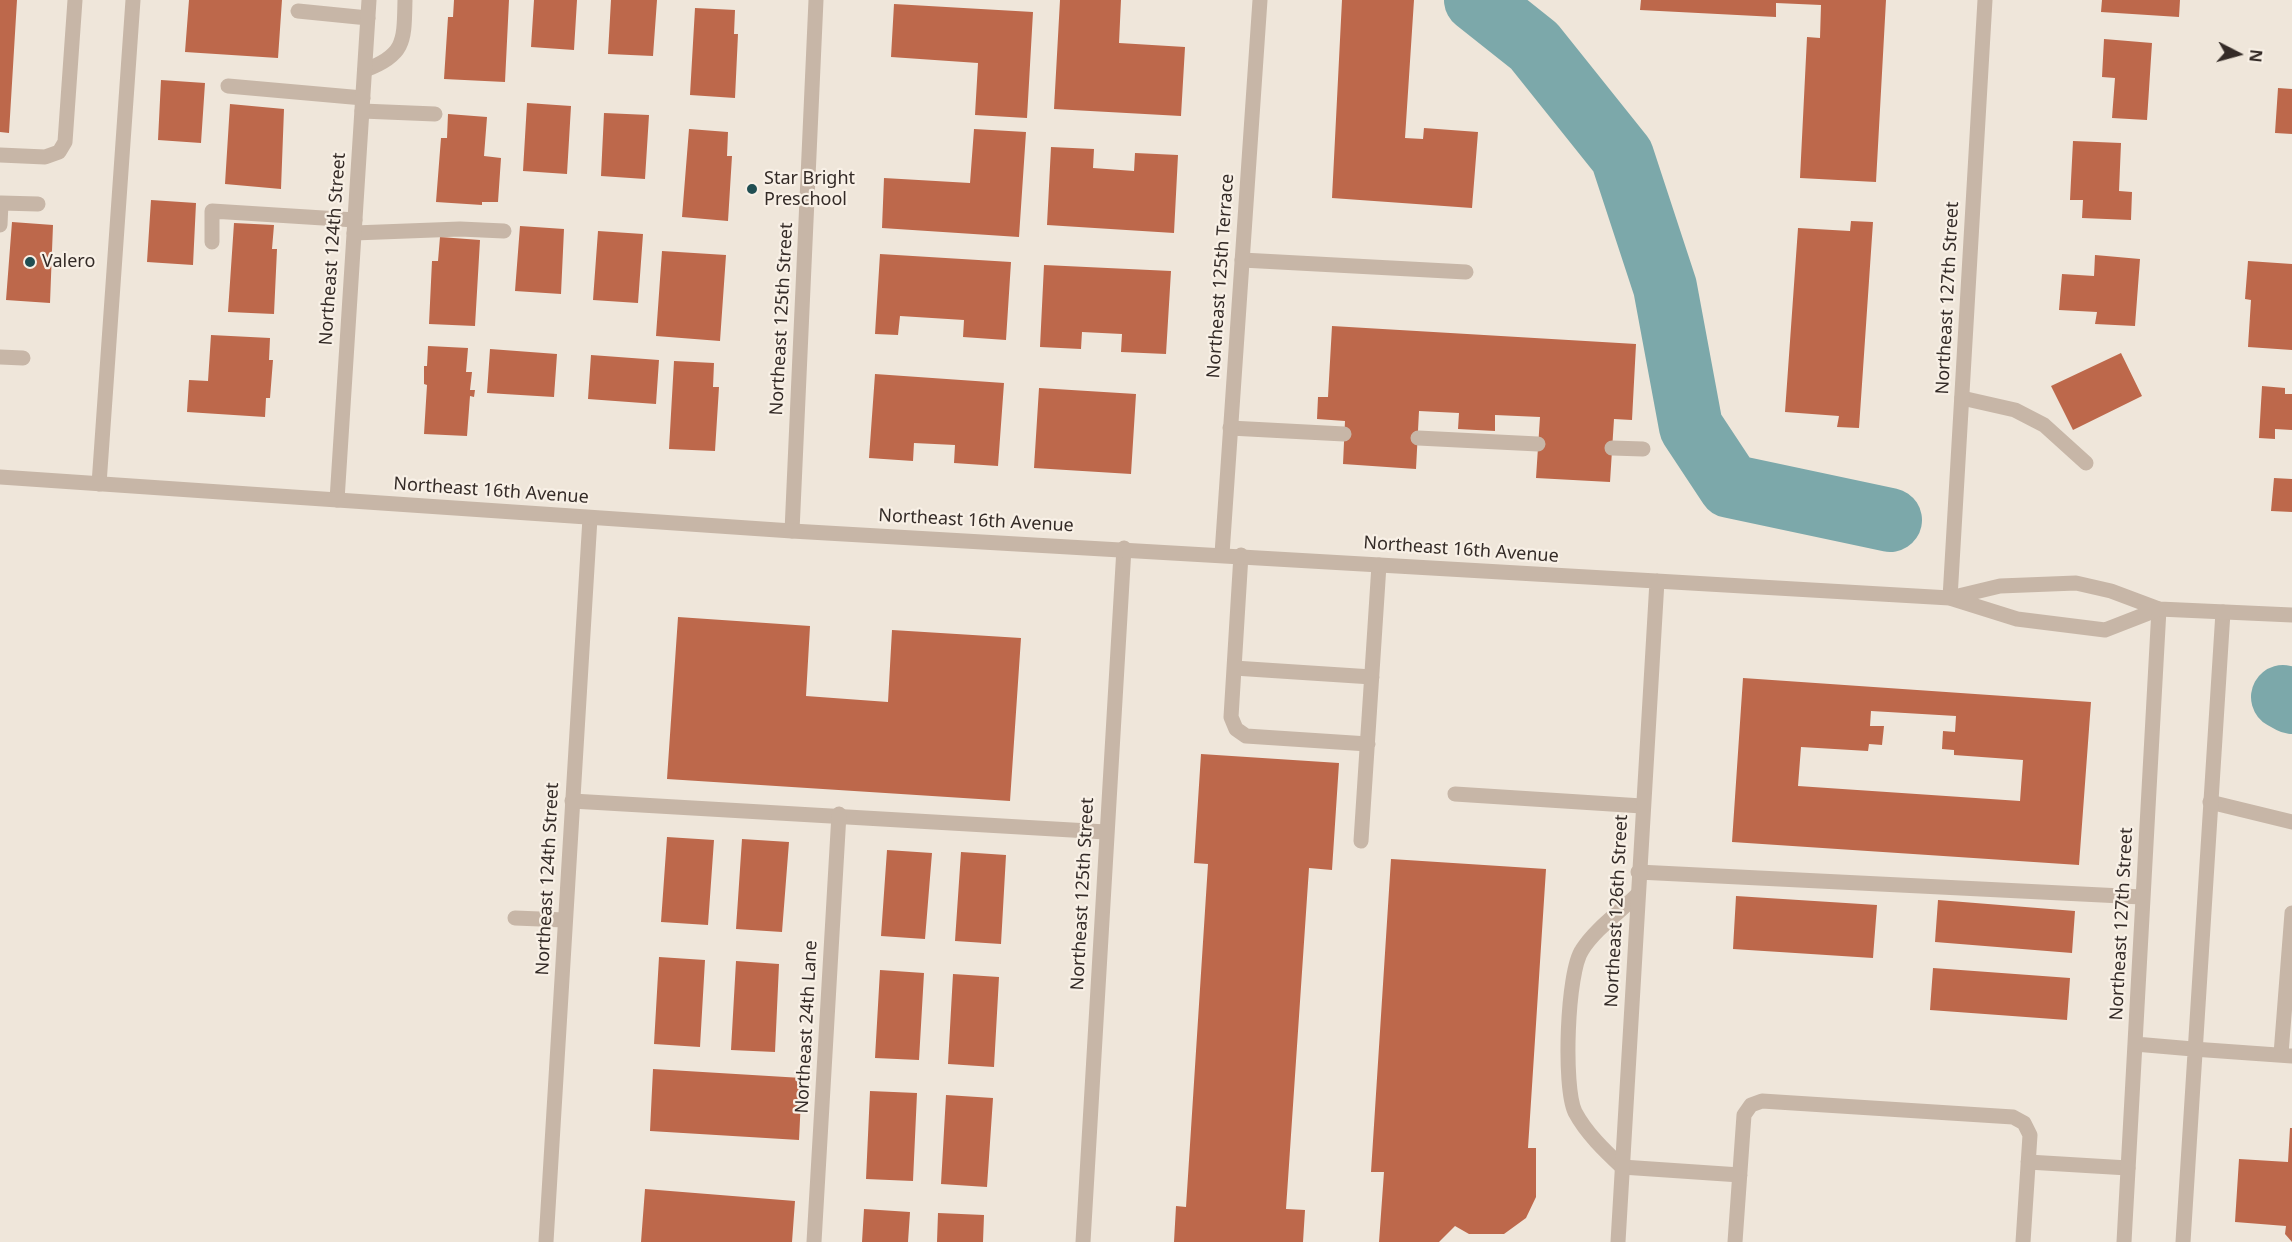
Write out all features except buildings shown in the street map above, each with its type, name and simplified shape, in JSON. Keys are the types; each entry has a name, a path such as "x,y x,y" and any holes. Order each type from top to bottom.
{"street":[{"path":"0,155 45,157 59,152 64,142 75,0"},
{"path":"99,484 133,0"},
{"name":"Northeast 124th Street","path":"337,500 369,0"},
{"path":"365,70 386,62 396,54 404,39 405,0"},
{"name":"Northeast 125th Street","path":"792,531 816,0"},
{"name":"Northeast 125th Terrace","path":"1222,554 1260,0"},
{"name":"Northeast 127th Street","path":"1950,598 1985,0"},
{"path":"298,11 368,18"},
{"path":"228,86 435,114"},
{"path":"0,225 1,203 38,204"},
{"path":"212,242 212,211 355,227 504,231"},
{"path":"1242,260 1466,272"},
{"path":"0,357 23,358"},
{"path":"1962,398 2015,410 2044,425 2086,462"},
{"path":"1230,428 1344,434"},
{"path":"1418,438 1538,444"},
{"path":"1612,448 1643,449"},
{"name":"Northeast 16th Avenue","path":"0,477 792,531 1241,555 1950,598 2017,619 2105,630 2159,609"},
{"name":"Northeast 124th Street","path":"546,1242 590,518"},
{"name":"Northeast 125th Street","path":"1083,1242 1124,549"},
{"path":"1241,555 1231,717 1236,729 1246,736 1368,744"},
{"path":"1361,842 1379,565"},
{"name":"Northeast 126th Street","path":"1618,1242 1638,872 1657,581"},
{"name":"Northeast 16th Avenue","path":"1950,598 2000,586 2076,583 2110,591 2159,609 2292,615"},
{"name":"Northeast 127th Street","path":"2124,1242 2159,609"},
{"path":"2183,1242 2193,1049 2223,612"},
{"path":"1234,668 1372,677"},
{"path":"1455,795 1642,806"},
{"path":"572,801 839,814 1106,832"},
{"path":"2210,802 2292,822"},
{"name":"Northeast 24th Lane","path":"814,1242 839,814"},
{"path":"1638,872 2142,897"},
{"path":"1637,895 1583,948 1576,962 1572,982 1568,1087 1572,1103 1594,1139 1622,1167 1740,1175"},
{"path":"2135,1044 2287,1055 2292,913"},
{"path":"514,918 565,920"},
{"path":"1735,1242 1744,1115 1751,1106 1762,1101 2013,1117 2024,1123 2030,1135 2023,1242"},
{"path":"2028,1162 2128,1168"}],"waterway":[{"path":"1476,0 1534,46 1622,156 1665,287 1691,427 1730,486 1890,520"},
{"path":"2283,697 2292,702"}],"place":[{"name":"Star Bright Preschool","path":"752,189"},
{"name":"Valero","path":"30,262"}]}
